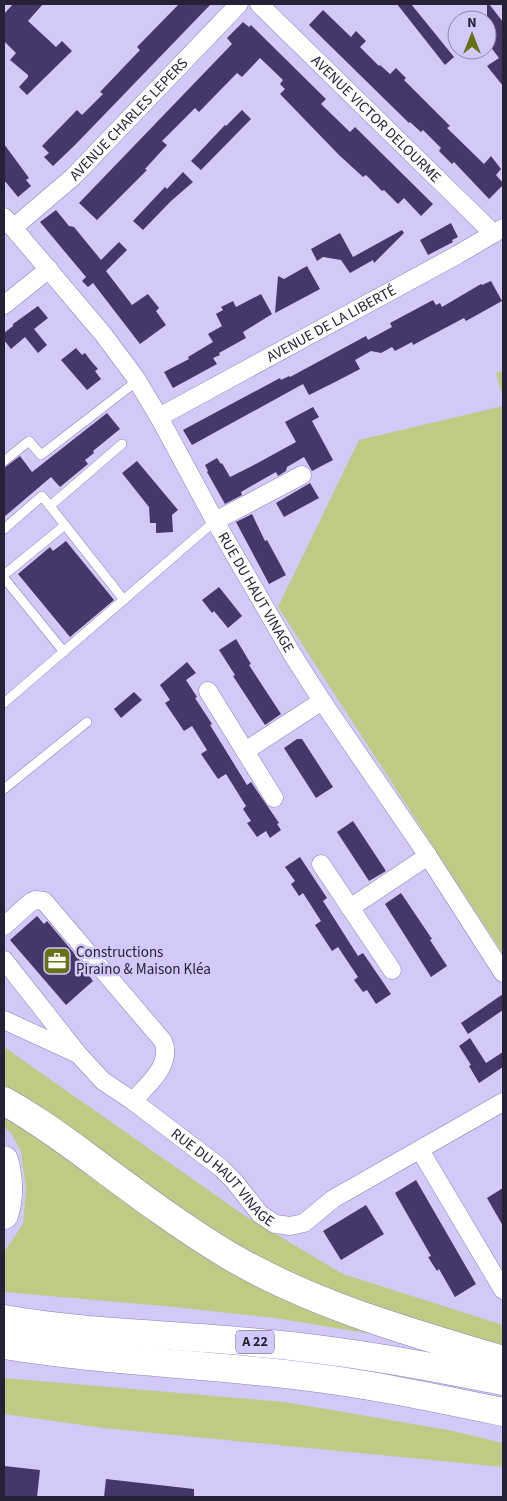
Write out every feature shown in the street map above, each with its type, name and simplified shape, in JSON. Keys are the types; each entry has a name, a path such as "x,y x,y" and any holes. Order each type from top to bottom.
{"highway":[{"path":"4,1101 49,1129 191,1232 264,1274 323,1301 398,1329 503,1360"},
{"path":"4,1160 8,1176 4,1216"},
{"name":"A 22","path":"4,1319 88,1330 309,1348 392,1360 503,1381"},
{"name":"A 22","path":"4,1345 243,1369 330,1380 435,1397 503,1412"},
{"path":"4,1360 145,1360"}],"street":[{"name":"AVENUE CHARLES LEPERS","path":"9,223 74,177 238,4"},
{"name":"AVENUE VICTOR DELOURME","path":"259,4 499,231"},
{"name":"RUE DU HAUT VINAGE","path":"9,223 103,334 137,381 159,417 260,600 322,702 428,856 503,973"},
{"name":"AVENUE DE LA LIBERTÉ","path":"159,417 499,231"},
{"path":"4,305 49,269"},
{"path":"215,521 302,475"},
{"path":"208,691 274,798"},
{"path":"245,751 322,702"},
{"path":"350,908 428,856"},
{"path":"321,864 392,970"},
{"path":"4,926 31,902 40,900 48,904 163,1042 166,1052 162,1067 133,1101"},
{"name":"RUE DU HAUT VINAGE","path":"4,960 78,1054 103,1081 133,1101 228,1174 260,1214 284,1226 298,1226 312,1219 333,1199 503,1102"},
{"path":"4,1020 78,1054"},
{"path":"420,1150 503,1290"}],"lane":[{"path":"4,461 29,441 41,455 137,381"},
{"path":"50,506 122,444"},
{"path":"4,529 42,496 124,600"},
{"path":"4,703 215,521"},
{"path":"64,652 4,577 65,525"},
{"path":"4,789 87,722"}],"green space":[{"path":"503,371 503,398 496,373"},
{"path":"503,406 503,954 278,607 359,440"},
{"path":"4,1047 244,1215 343,1274 503,1325 503,1345 392,1314 312,1285 242,1248 149,1188 79,1136 4,1086"},
{"path":"4,1113 390,1337 275,1318 4,1292 4,1252 23,1224 26,1190 21,1152 11,1133 4,1126"},
{"path":"4,1378 285,1402 448,1430 503,1443 503,1467 103,1428 4,1414"}],"building":[{"path":"13,4 43,4 28,21 56,47 62,41 72,51 27,95 19,87 28,75 10,60 16,53 4,41 4,14"},
{"path":"179,4 211,4 53,166 44,157 49,153 42,146 77,110 82,115 103,94 100,92 140,50 137,47"},
{"path":"397,4 411,4 447,48 447,60 451,60 445,65"},
{"path":"487,4 494,10 487,10"},
{"path":"323,10 351,37 356,31 366,41 360,47 379,66 390,74 396,68 406,78 404,80 450,126 447,128 484,164 491,156 501,169 496,175 503,185 489,199 454,162 452,164 439,151 441,148 423,130 421,132 409,123 309,25"},
{"path":"497,14 503,22 503,86 487,66 499,58 497,55"},
{"path":"243,22 249,27 251,25 326,99 321,104 350,132 355,127 433,204 421,216 404,198 398,204 366,175 363,177 339,155 280,94 285,89 280,84 283,80 260,58 242,77 237,73 199,112 195,108 162,141 167,145 145,169 147,170 97,220 79,203 232,44 227,38"},
{"path":"242,110 251,119 201,170 191,161"},
{"path":"4,144 29,178 26,180 31,186 18,197 4,180"},
{"path":"183,172 193,182 171,201 143,230 133,221 165,187 167,189"},
{"path":"56,210 69,226 74,227 101,260 119,242 127,250 106,271 132,305 148,294 159,308 156,311 166,325 140,344 93,283 88,287 82,281 86,277 40,222"},
{"path":"451,223 458,237 452,240 453,242 428,255 420,240"},
{"path":"402,230 404,233 374,263 373,260 350,273 341,260 323,257 317,261 311,249 340,233 353,257"},
{"path":"307,266 320,289 275,313 278,276 284,279"},
{"path":"491,281 502,301 466,321 464,318 413,345 412,342 395,351 392,347 381,353 371,351 355,360 360,369 309,395 303,384 192,445 183,430 280,378 281,380 290,377 366,336 368,340 392,327 390,323 433,300 436,305 440,303 442,307 481,284"},
{"path":"261,294 272,314 243,332 246,338 213,358 217,364 173,388 164,372 189,359 188,357 213,342 208,334 222,326 216,314 223,310 221,307 233,301 236,307"},
{"path":"38,306 48,318 34,329 47,345 38,353 25,337 11,349 4,340 4,333"},
{"path":"76,348 82,355 85,353 98,369 95,371 101,379 87,390 61,360"},
{"path":"313,407 319,417 312,421 333,460 312,471 304,457 287,467 286,471 278,476 276,472 241,492 242,495 225,504 205,465 217,458 230,477 252,466 296,442 285,422"},
{"path":"107,413 120,429 93,451 94,453 85,460 88,464 60,487 51,477 4,517 4,468 20,456 32,472"},
{"path":"137,461 178,510 172,515 173,532 156,533 156,523 150,523 149,507 122,473"},
{"path":"310,483 319,498 284,517 276,503"},
{"path":"252,514 265,541 267,540 286,575 269,584 236,522"},
{"path":"66,541 114,600 70,637 18,574 50,547 53,551"},
{"path":"219,587 242,616 228,628 214,611 212,613 202,600"},
{"path":"236,639 251,664 249,665 281,714 265,725 233,676 235,675 219,650"},
{"path":"187,662 196,673 186,680 212,724 210,725 247,785 251,782 279,823 277,824 281,830 270,838 266,831 257,837 247,823 251,821 243,809 246,806 226,774 218,779 201,754 207,750 192,726 184,731 165,703 170,700 160,685"},
{"path":"134,692 142,700 121,718 114,709"},
{"path":"297,739 302,739 333,787 316,798 284,748"},
{"path":"353,821 386,871 369,881 337,832"},
{"path":"300,857 327,898 323,901 358,956 363,953 391,994 376,1004 367,990 363,992 354,980 358,977 338,947 332,951 315,925 321,921 303,893 299,896 291,884 295,881 285,867"},
{"path":"401,893 432,939 430,940 447,966 431,977 385,904"},
{"path":"37,916 44,924 47,921 89,971 87,973 93,981 66,1005 10,940"},
{"path":"503,994 503,1010 468,1034 461,1023"},
{"path":"470,1038 486,1063 503,1052 503,1067 479,1083 469,1066 471,1065 459,1046"},
{"path":"416,1180 476,1284 455,1297 439,1269 437,1271 428,1257 431,1256 395,1193"},
{"path":"503,1188 503,1226 487,1198"},
{"path":"366,1205 384,1234 341,1260 323,1231"},
{"path":"4,1466 40,1470 37,1497 4,1497"},
{"path":"106,1479 194,1489 194,1497 104,1497"}],"place":[{"name":"Constructions Piraino & Maison Kléa","path":"57,961"}]}
